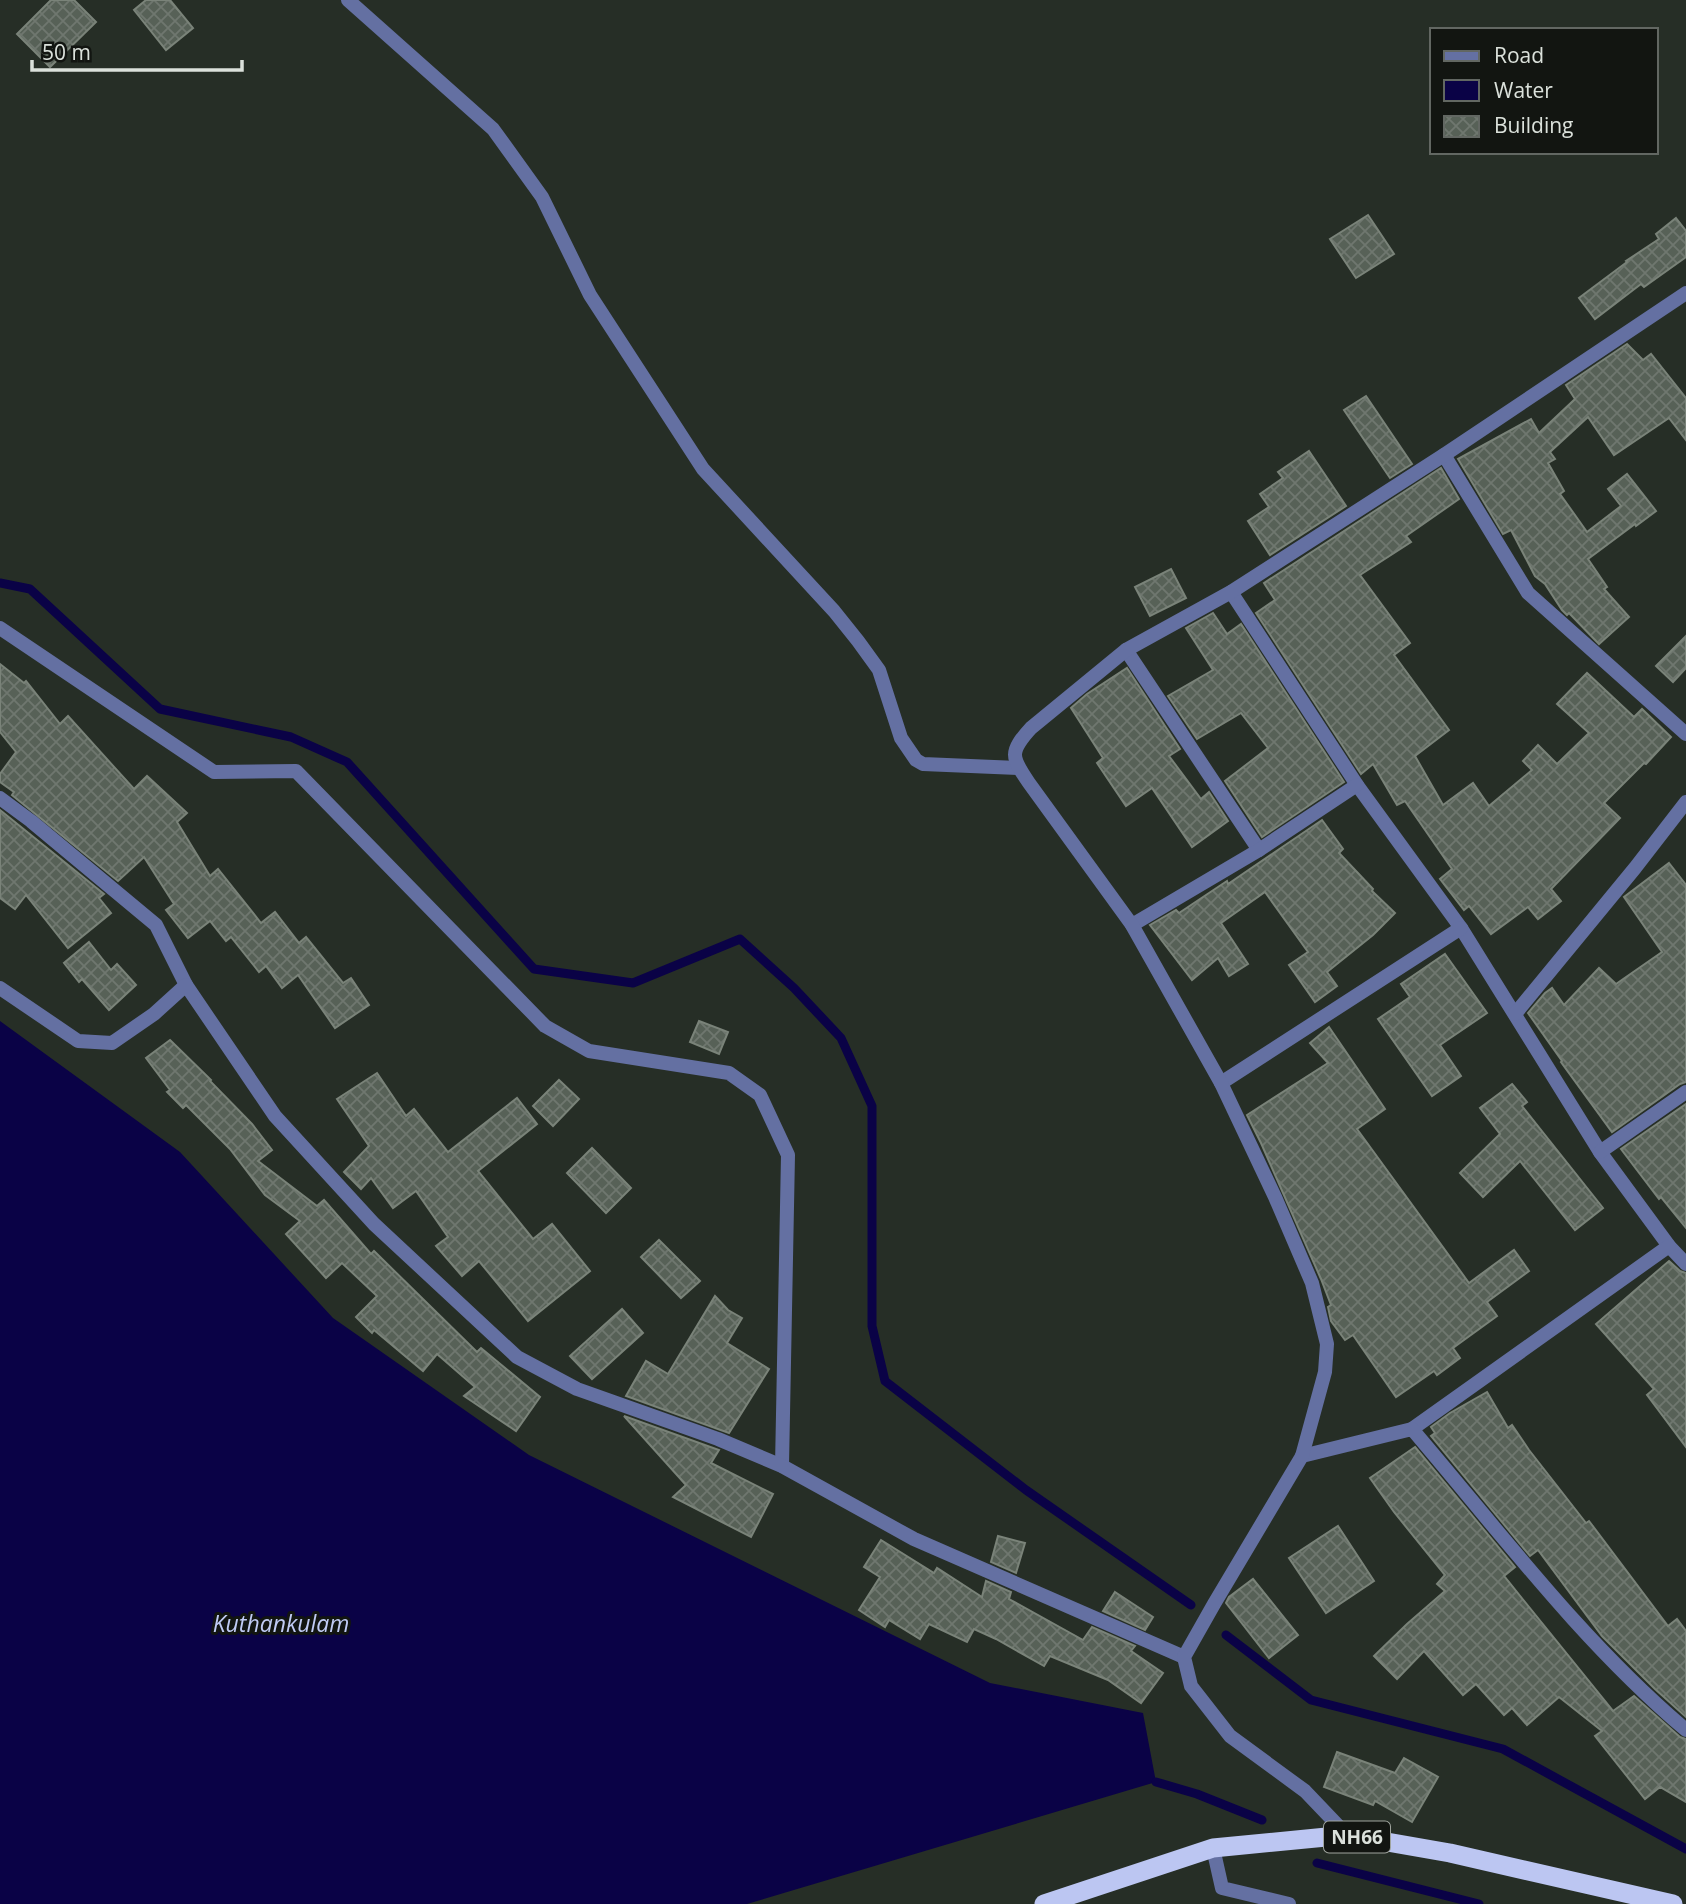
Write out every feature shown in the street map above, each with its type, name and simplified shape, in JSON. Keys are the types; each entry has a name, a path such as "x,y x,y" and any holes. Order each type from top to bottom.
{"highway":[{"name":"NH66","path":"1044,1904 1213,1848 1347,1835 1450,1853 1673,1904"}],"street":[{"path":"348,0 493,129 542,197 590,295 703,468 834,611 879,670 901,738 916,760 923,764 1018,768"},
{"path":"1347,1835 1305,1790 1230,1735 1191,1686 1185,1657 1302,1456 1325,1372 1327,1344 1312,1283 1221,1083 1132,925 1018,768 1014,753 1017,743 1031,728 1126,650 1231,592 1444,455 1686,293"},
{"path":"1444,455 1528,593 1686,734"},
{"path":"1231,592 1357,785 1461,928 1600,1152 1668,1246 1686,1264"},
{"path":"0,628 214,772 296,771 545,1026 589,1051 729,1073 760,1095 788,1155 782,1466"},
{"path":"1126,650 1259,850"},
{"path":"1132,925 1259,850 1357,785"},
{"path":"0,798 156,925 186,985 275,1116 374,1224 517,1357 577,1389 718,1439 782,1466 914,1539 1185,1657"},
{"path":"1515,1014 1686,802"},
{"path":"1221,1083 1461,928"},
{"path":"0,988 78,1041 112,1043 154,1014 186,985"},
{"path":"1600,1152 1686,1092"},
{"path":"1302,1456 1412,1429 1668,1246"},
{"path":"1412,1429 1583,1631 1654,1703 1686,1730"},
{"path":"1213,1848 1222,1888 1289,1904"}],"water":[{"name":"Kuthankulam","path":"0,1021 180,1152 333,1318 529,1455 990,1683 1143,1713 1156,1782 747,1904 0,1904"}],"building":[{"path":"51,0 74,0 96,22 50,67 17,34"},
{"path":"146,0 170,0 193,28 166,50 134,10"},
{"path":"1368,215 1394,254 1356,278 1330,239"},
{"path":"1676,218 1686,231 1686,257 1644,287 1641,284 1595,319 1579,298 1659,239 1656,234"},
{"path":"1627,344 1643,360 1651,354 1686,398 1686,440 1669,418 1614,455 1588,417 1550,452 1555,459 1548,463 1564,491 1560,494 1587,532 1621,506 1608,489 1627,474 1656,511 1588,559 1607,587 1604,589 1629,617 1599,644 1569,613 1567,615 1562,610 1545,584 1535,576 1511,530 1503,534 1458,459 1531,419 1539,433 1575,399 1566,385"},
{"path":"1366,396 1412,464 1390,478 1344,410"},
{"path":"1309,451 1346,506 1270,555 1248,521 1269,507 1260,494 1283,478 1278,472"},
{"path":"1441,468 1459,499 1406,536 1411,542 1360,575 1410,643 1394,655 1449,730 1415,756 1443,805 1473,783 1489,806 1532,770 1523,761 1538,745 1557,764 1589,733 1557,704 1587,673 1634,717 1642,709 1671,737 1604,803 1620,818 1551,889 1561,901 1538,919 1528,907 1491,934 1469,906 1464,910 1440,879 1452,869 1405,801 1397,805 1373,764 1361,774 1256,613 1275,600 1264,583"},
{"path":"1171,569 1186,598 1150,616 1135,587"},
{"path":"1213,613 1227,634 1241,624 1344,782 1262,837 1225,781 1268,748 1241,713 1197,739 1168,696 1213,670 1186,628"},
{"path":"1686,636 1686,668 1673,682 1656,666"},
{"path":"0,664 24,683 26,681 60,724 68,716 134,789 147,776 187,813 177,822 210,876 218,869 261,923 275,912 299,943 306,937 343,983 351,978 369,1005 335,1028 298,975 282,988 266,966 259,972 231,937 226,941 210,921 188,938 166,910 174,904 144,857 118,881 12,795 14,792 0,782 0,774 16,752 0,732"},
{"path":"1127,668 1180,749 1169,756 1201,799 1209,792 1228,821 1192,847 1152,788 1126,806 1097,763 1103,758 1071,708"},
{"path":"0,810 104,894 99,898 111,913 68,948 26,895 15,909 0,898"},
{"path":"1322,820 1343,849 1339,853 1395,913 1373,935 1327,972 1337,986 1315,1002 1289,965 1308,952 1265,892 1221,923 1248,964 1229,976 1218,958 1192,980 1150,925 1176,910 1179,913 1227,881 1228,884"},
{"path":"1669,863 1686,885 1686,1082 1612,1132 1528,1013 1552,988 1564,1005 1599,968 1616,984 1662,952 1624,897"},
{"path":"89,942 111,970 117,964 136,985 109,1010 82,979 79,982 64,963"},
{"path":"1445,954 1487,1013 1440,1045 1461,1076 1432,1096 1378,1019 1410,997 1401,984"},
{"path":"699,1021 728,1032 719,1054 690,1042"},
{"path":"1329,1027 1385,1109 1357,1129 1469,1283 1514,1250 1529,1271 1487,1302 1497,1316 1453,1348 1460,1358 1437,1375 1434,1371 1396,1397 1353,1335 1345,1340 1331,1321 1328,1307 1331,1305 1321,1279 1247,1115 1328,1063 1310,1043"},
{"path":"170,1040 252,1124 272,1150 258,1161 317,1206 324,1200 371,1254 374,1251 477,1352 481,1348 540,1397 516,1431 464,1396 475,1387 437,1354 423,1371 374,1330 372,1333 356,1317 377,1296 342,1263 326,1278 286,1234 300,1221 265,1195 230,1149 186,1105 183,1108 167,1092 170,1090 146,1058"},
{"path":"377,1073 406,1116 414,1109 448,1152 517,1098 537,1124 478,1171 533,1239 552,1224 590,1271 528,1321 479,1261 462,1276 436,1246 448,1237 416,1191 393,1208 371,1178 361,1189 344,1172 369,1146 337,1099"},
{"path":"559,1080 579,1099 553,1126 533,1106"},
{"path":"1512,1084 1527,1102 1522,1106 1603,1208 1575,1230 1520,1161 1483,1197 1460,1173 1500,1134 1480,1108"},
{"path":"1686,1104 1686,1228 1661,1197 1659,1199 1621,1149"},
{"path":"592,1148 631,1188 606,1213 567,1173"},
{"path":"659,1240 700,1281 681,1298 641,1257"},
{"path":"1669,1261 1686,1273 1686,1447 1647,1395 1654,1389 1596,1324"},
{"path":"715,1296 728,1310 742,1318 727,1343 769,1369 729,1433 626,1396 646,1361 668,1374"},
{"path":"622,1309 643,1333 592,1379 570,1356"},
{"path":"1487,1392 1508,1428 1512,1425 1668,1626 1677,1619 1686,1631 1686,1717 1602,1636 1538,1550 1530,1556 1431,1436 1435,1433 1431,1427"},
{"path":"624,1416 719,1450 711,1463 773,1494 751,1537 673,1497 686,1485"},
{"path":"1415,1447 1515,1567 1504,1576 1613,1711 1634,1696 1680,1737 1686,1739 1686,1802 1660,1787 1645,1799 1595,1736 1602,1731 1559,1697 1527,1725 1512,1708 1504,1715 1476,1684 1463,1695 1424,1651 1397,1679 1374,1656 1445,1591 1437,1584 1445,1575 1370,1478"},
{"path":"1338,1526 1374,1581 1326,1613 1289,1558"},
{"path":"998,1536 1025,1543 1016,1573 991,1562"},
{"path":"881,1540 934,1573 937,1568 982,1597 986,1581 1011,1592 1009,1599 1083,1640 1092,1627 1135,1646 1131,1651 1163,1673 1141,1703 1108,1680 1050,1656 1044,1666 974,1629 967,1642 929,1624 920,1639 889,1620 885,1627 859,1610 880,1577 864,1567"},
{"path":"1253,1579 1298,1635 1269,1658 1226,1603 1229,1597"},
{"path":"1115,1592 1153,1617 1145,1630 1103,1611"},
{"path":"1337,1752 1395,1773 1404,1758 1438,1777 1412,1822 1375,1801 1373,1805 1324,1787"}],"waterway":[{"path":"0,583 30,589 160,709 291,737 347,762 534,969 633,983 740,939 794,988 841,1038 872,1106 872,1326 885,1381 1026,1490 1191,1605"},
{"path":"1226,1635 1311,1700 1503,1749 1686,1849"},
{"path":"1156,1782 1197,1794 1262,1820"},
{"path":"1317,1863 1479,1904"}]}
